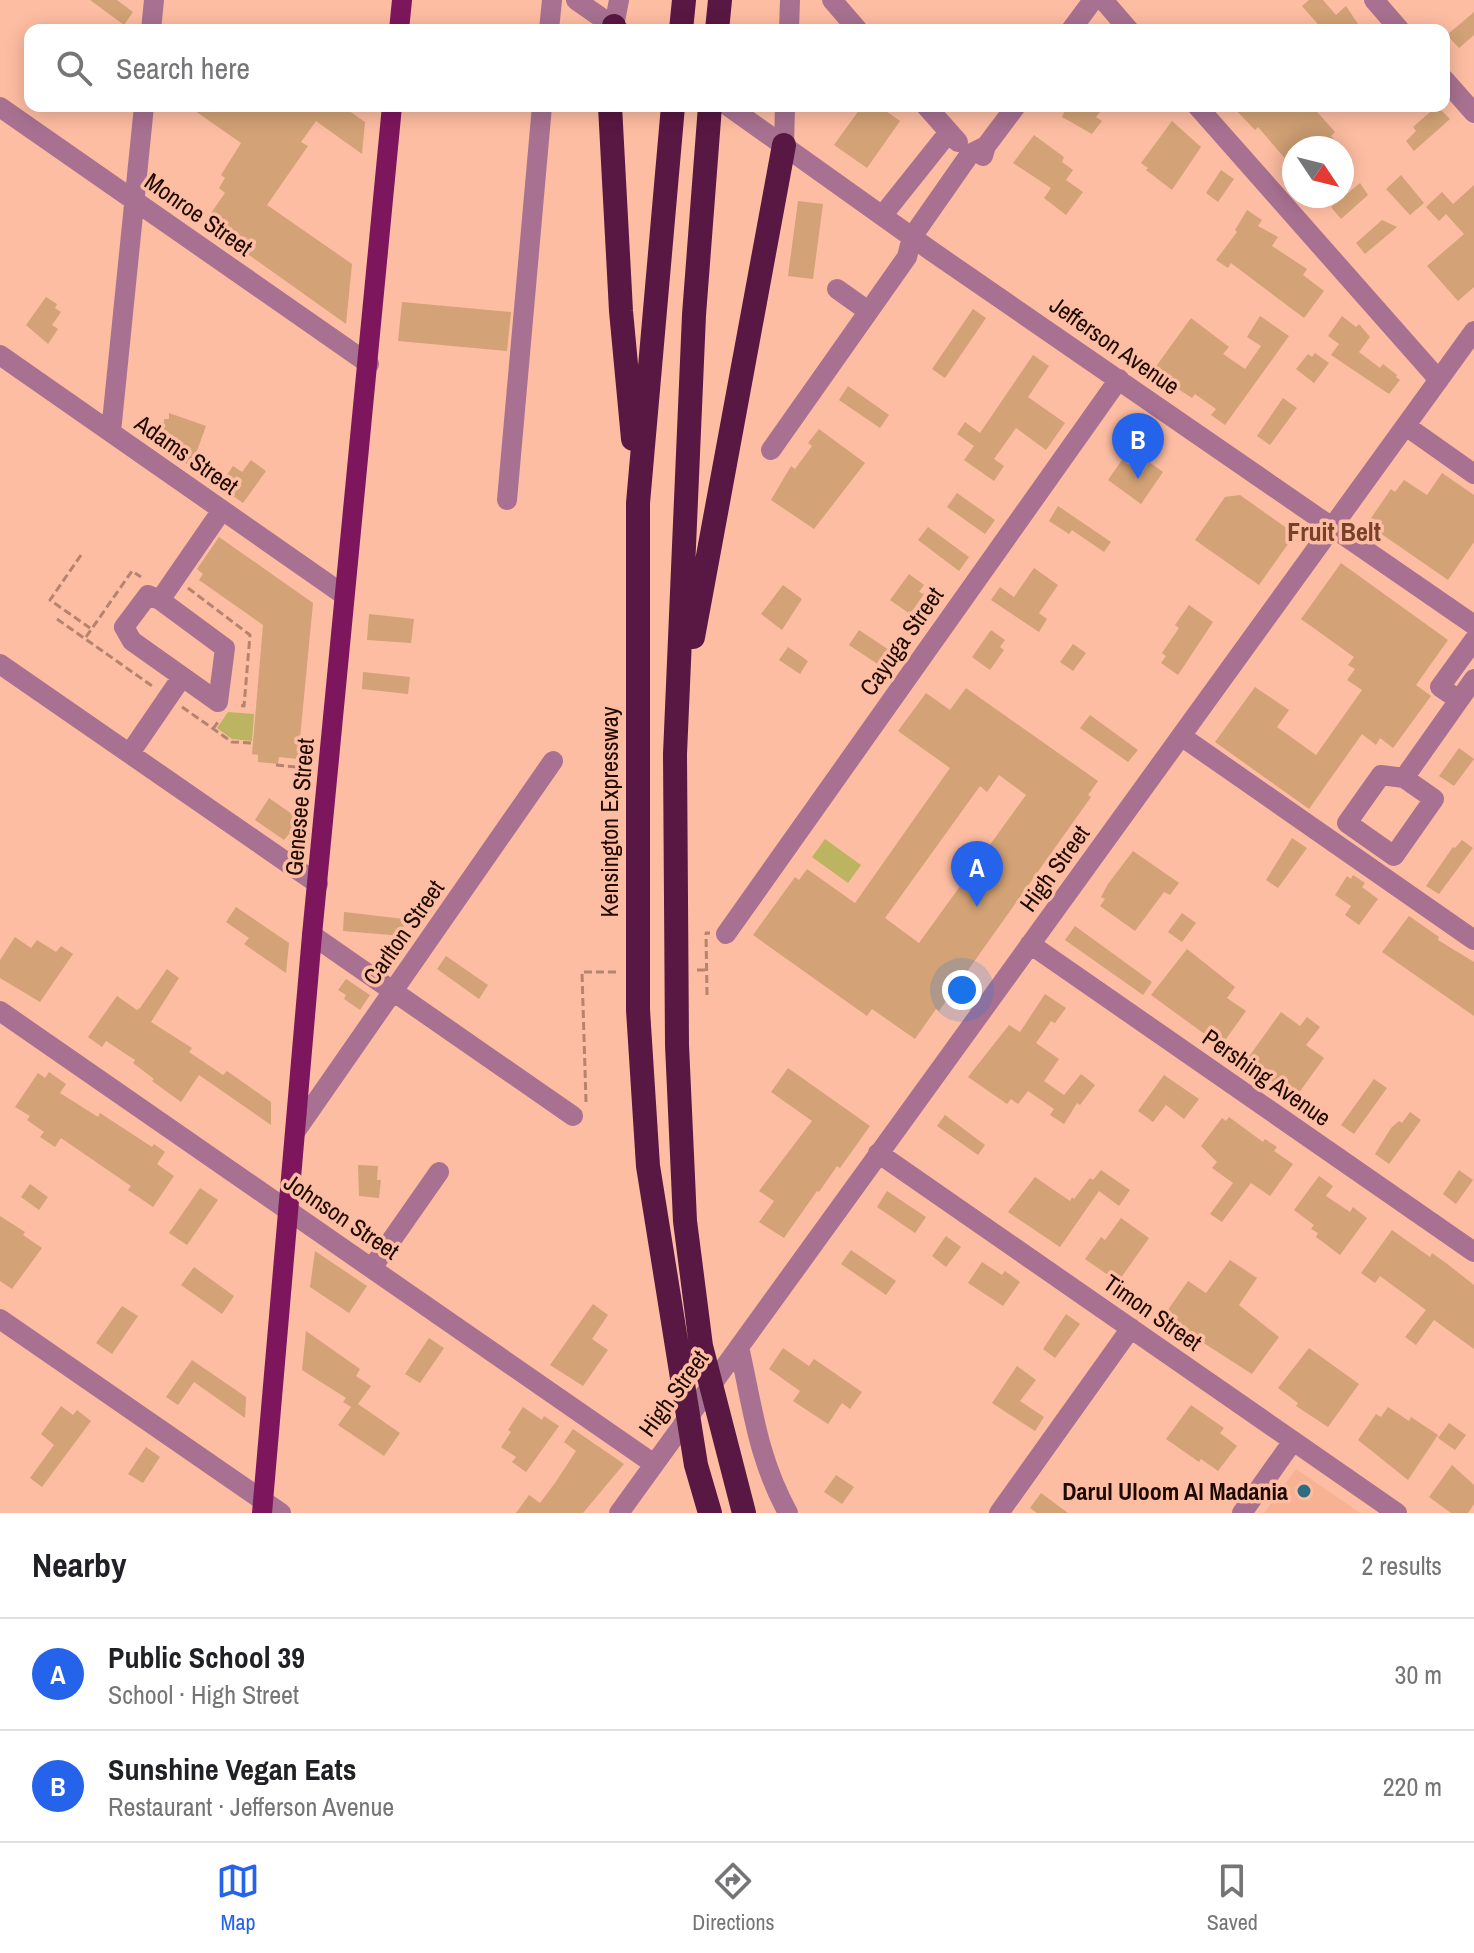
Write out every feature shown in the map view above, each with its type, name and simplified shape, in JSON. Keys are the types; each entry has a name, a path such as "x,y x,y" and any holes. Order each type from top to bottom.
{"highway":[{"path":"682,24 684,0"},
{"path":"718,24 720,0"},
{"path":"610,112 621,311 638,503"},
{"name":"Kensington Expressway","path":"672,112 638,503 638,1010 648,1166 696,1465 710,1513"},
{"path":"710,112 694,315 675,754 677,1045 685,1221 701,1346 744,1513"},
{"path":"675,754 691,649 784,145"}],"main road":[{"path":"400,24 402,0"},
{"name":"Genesee Street","path":"262,1507 312,935 391,112"}],"street":[{"path":"152,24 154,0"},
{"path":"550,24 552,0"},
{"path":"576,0 609,24"},
{"path":"617,24 619,0"},
{"path":"789,24 790,0"},
{"path":"832,0 853,24"},
{"path":"1075,24 1093,0"},
{"path":"1103,0 1124,24"},
{"path":"1374,0 1395,24"},
{"path":"1450,86 1474,113"},
{"name":"Monroe Street","path":"0,107 369,364"},
{"path":"111,432 143,112"},
{"path":"507,500 541,112"},
{"name":"Jefferson Avenue","path":"736,112 882,216 915,245 1119,379 1474,625"},
{"path":"784,145 785,112"},
{"path":"931,112 949,132 979,154"},
{"path":"771,450 1011,112"},
{"path":"1202,112 1439,380"},
{"path":"882,216 949,132"},
{"path":"837,289 868,311"},
{"name":"High Street","path":"619,1513 1474,331"},
{"name":"Adams Street","path":"0,355 344,595"},
{"name":"Cayuga Street","path":"716,934 1119,379"},
{"path":"1406,426 1474,474"},
{"path":"160,600 222,510"},
{"path":"148,595 160,600 225,648 218,702 132,641 124,627 148,595"},
{"path":"1459,700 1440,687 1474,640"},
{"path":"0,664 318,884"},
{"path":"130,753 182,677"},
{"path":"1404,778 1474,679"},
{"path":"1181,736 1474,940"},
{"name":"Carlton Street","path":"295,1132 553,761"},
{"path":"312,935 580,1113"},
{"name":"Pershing Avenue","path":"1030,944 1474,1252"},
{"name":"Johnson Street","path":"0,1011 372,1268 660,1457"},
{"name":"Timon Street","path":"878,1153 1393,1512"},
{"path":"372,1268 439,1172"},
{"path":"0,1319 262,1507 281,1513"},
{"path":"999,1513 1131,1328"},
{"path":"735,1351 757,1439 788,1513"},
{"path":"1242,1513 1293,1441"}],"path":[{"path":"81,555 50,600 91,629"},
{"path":"85,639 132,571 145,580"},
{"path":"183,585 250,635 244,706"},
{"path":"57,619 158,690"},
{"path":"176,703 232,742 252,743"},
{"path":"276,765 307,768"},
{"path":"707,995 716,934"},
{"path":"580,1113 582,972 614,972"}],"shaded area":[{"path":"228,712 254,714 252,741 232,739 217,728"},
{"path":"825,839 861,865 848,883 812,857"},
{"name":"Darul Uloom Al Madania","path":"1296,1469 1360,1513 1264,1513"}],"building":[{"path":"90,0 117,0 133,12 123,24"},
{"path":"1309,0 1323,0 1336,15 1346,6 1358,24 1318,24 1302,6"},
{"path":"1474,12 1474,35 1459,48 1450,38 1450,32"},
{"path":"197,112 351,112 365,122 362,154 316,121 301,142 308,146 267,205 352,264 346,324 204,223 225,193 219,188 225,178 221,175 241,143"},
{"path":"858,112 887,112 900,121 867,168 834,145"},
{"path":"1064,112 1100,112 1096,117 1102,121 1092,134 1062,117"},
{"path":"1238,112 1317,112 1335,132 1331,136 1282,136 1282,155 1258,127 1255,130"},
{"path":"1430,112 1443,112 1450,119 1414,151 1406,141 1416,131 1413,127"},
{"path":"1172,121 1201,147 1172,190 1141,163"},
{"path":"1034,135 1064,157 1062,162 1073,170 1066,180 1083,192 1066,215 1044,198 1051,188 1013,163"},
{"path":"1221,170 1234,179 1218,202 1206,193"},
{"path":"1401,175 1424,203 1410,215 1386,189"},
{"path":"1360,183 1368,195 1354,207 1354,188"},
{"path":"1474,185 1474,287 1458,301 1427,266 1464,234 1446,214 1439,221 1426,207 1442,192 1453,204"},
{"path":"798,201 823,204 813,279 788,276"},
{"path":"1332,208 1353,208 1341,219"},
{"path":"1247,210 1262,220 1258,226 1278,237 1272,246 1307,269 1303,275 1324,291 1304,318 1231,263 1228,268 1216,260 1237,232 1235,230"},
{"path":"1382,220 1397,227 1365,254 1356,243"},
{"path":"46,297 57,304 55,308 61,312 52,325 58,329 48,344 26,325"},
{"path":"402,302 511,312 507,351 398,341"},
{"path":"973,309 986,318 945,378 932,369"},
{"path":"1260,316 1289,336 1225,425 1211,415 1216,409 1195,394 1192,398 1152,372 1191,318 1229,347 1223,354 1245,369 1261,346 1247,337"},
{"path":"1342,316 1356,327 1359,324 1370,337 1359,352 1380,368 1383,364 1397,375 1400,380 1389,394 1331,355 1339,344 1328,336"},
{"path":"1315,353 1329,363 1314,383 1296,369 1308,354 1312,357"},
{"path":"1033,355 1049,366 1028,397 1065,423 1046,450 1016,428 994,459 1004,466 994,481 964,460 974,446 957,434 965,422 980,433"},
{"path":"848,386 889,415 880,428 839,400"},
{"path":"1283,398 1297,408 1270,445 1257,436"},
{"path":"169,413 206,426 191,467 177,457 179,452 164,441 164,419 169,419"},
{"path":"819,429 865,463 814,529 771,500 791,466 795,469 812,446 808,443"},
{"path":"251,460 266,471 243,503 219,486 233,466 242,472"},
{"path":"1122,460 1142,473 1149,462 1163,472 1141,504 1108,480"},
{"path":"1442,473 1474,495 1474,542 1448,580 1367,524 1391,489 1395,492 1404,480 1427,495"},
{"path":"957,493 995,520 985,534 947,507"},
{"path":"1240,495 1295,534 1259,585 1195,540 1225,497"},
{"path":"1058,506 1111,542 1104,552 1072,530 1069,534 1049,521"},
{"path":"928,527 969,557 959,571 918,540"},
{"path":"219,537 313,603 298,759 279,757 278,764 258,762 258,755 252,754 263,625 199,580 203,574 197,569"},
{"path":"1341,563 1448,640 1416,685 1431,696 1393,748 1380,738 1376,745 1362,734 1309,809 1215,742 1255,687 1289,710 1277,727 1316,755 1362,690 1347,680 1355,669 1348,665 1354,657 1301,619"},
{"path":"1034,568 1058,585 1039,613 1047,619 1039,632 991,600 1000,587 1014,597"},
{"path":"909,574 924,585 919,592 924,594 910,614 890,600"},
{"path":"783,585 802,599 782,630 761,614"},
{"path":"1189,605 1213,622 1178,675 1161,663 1166,656 1162,653 1179,628 1175,625"},
{"path":"369,614 414,619 411,643 367,640"},
{"path":"859,630 895,654 885,669 849,645"},
{"path":"991,630 1005,640 1000,647 1004,650 990,670 972,657"},
{"path":"1073,644 1086,653 1073,671 1060,662"},
{"path":"788,647 808,661 800,674 779,660"},
{"path":"363,672 410,677 408,694 362,689"},
{"path":"966,688 1098,781 1088,795 1091,797 939,1011 936,1009 915,1039 872,1009 867,1016 753,935 795,877 799,880 807,869 855,903 950,768 898,731 926,693 950,710","holes":["999,775 1026,795 919,943 885,918 980,786 987,792"]},
{"path":"1090,715 1138,750 1128,762 1080,728"},
{"path":"1459,748 1474,759 1454,786 1439,776"},
{"path":"269,798 302,821 293,834 284,840 255,820"},
{"path":"1292,838 1307,848 1278,888 1266,880"},
{"path":"1462,840 1473,848 1439,894 1426,886 1453,847"},
{"path":"1133,851 1179,883 1170,895 1164,892 1135,931 1100,906 1108,884"},
{"path":"1353,875 1365,883 1362,887 1378,899 1359,925 1345,915 1351,906 1335,895 1347,876 1351,879"},
{"path":"236,907 289,943 286,973 244,944 249,938 226,922"},
{"path":"344,912 404,919 403,936 343,931"},
{"path":"1182,913 1196,923 1182,942 1168,932"},
{"path":"1409,916 1439,937 1438,940 1474,962 1474,1016 1382,952"},
{"path":"1075,926 1152,982 1143,995 1065,940"},
{"path":"15,937 31,948 37,940 56,952 61,946 73,954 40,1002 0,978 0,960"},
{"path":"1187,949 1235,987 1227,998 1246,1011 1221,1046 1151,995"},
{"path":"446,956 488,985 479,999 437,969"},
{"path":"167,969 179,978 151,1022 192,1048 189,1052 223,1075 227,1071 271,1102 271,1125 199,1075 181,1102 152,1081 154,1079 133,1063 135,1060 106,1041 102,1047 88,1037 117,996 137,1010"},
{"path":"346,979 370,995 360,1010 344,999 346,995 338,990"},
{"path":"1045,994 1066,1008 1055,1023 1051,1021 1036,1043 1059,1059 1044,1081 1064,1095 1081,1074 1095,1085 1080,1105 1077,1103 1064,1124 1050,1115 1054,1109 1028,1091 1018,1104 1011,1099 1007,1104 968,1077 1009,1025 1020,1032"},
{"path":"1281,1012 1300,1026 1307,1017 1320,1027 1306,1045 1324,1058 1298,1094 1280,1081 1277,1085 1245,1062"},
{"path":"788,1068 870,1126 840,1168 837,1166 817,1191 784,1238 759,1222 774,1201 759,1191 812,1121 771,1092"},
{"path":"49,1072 66,1084 60,1093 165,1152 157,1164 174,1176 153,1207 128,1190 131,1186 61,1138 55,1147 40,1137 44,1132 27,1120 30,1116 15,1107 38,1073 45,1078"},
{"path":"1164,1075 1199,1099 1184,1119 1166,1105 1153,1122 1138,1111"},
{"path":"1374,1079 1387,1088 1354,1134 1341,1125"},
{"path":"1410,1112 1421,1120 1389,1164 1375,1154 1391,1128 1399,1121 1402,1123"},
{"path":"945,1115 985,1145 978,1155 937,1126"},
{"path":"1229,1117 1263,1142 1265,1139 1277,1147 1274,1151 1293,1164 1270,1196 1251,1183 1222,1222 1210,1214 1233,1183 1212,1168 1217,1162 1201,1146 1222,1118 1226,1121"},
{"path":"358,1165 378,1166 377,1180 381,1180 379,1198 359,1196"},
{"path":"1101,1170 1130,1190 1119,1206 1099,1191 1060,1247 1008,1212 1035,1177 1070,1201"},
{"path":"1459,1170 1473,1180 1456,1204 1443,1194"},
{"path":"1319,1176 1333,1186 1326,1196 1350,1212 1353,1207 1367,1218 1340,1255 1316,1237 1318,1233 1311,1229 1314,1225 1294,1210"},
{"path":"30,1184 48,1197 39,1210 21,1197"},
{"path":"200,1188 218,1200 187,1245 169,1233"},
{"path":"887,1191 926,1217 915,1233 877,1207"},
{"path":"0,1216 25,1232 23,1235 42,1248 12,1289 0,1281"},
{"path":"1121,1218 1149,1238 1118,1282 1085,1259 1101,1237 1105,1240"},
{"path":"1392,1230 1430,1257 1432,1253 1474,1285 1474,1349 1434,1320 1416,1345 1405,1337 1426,1310 1380,1276 1375,1283 1361,1273"},
{"path":"946,1236 961,1247 946,1267 932,1256"},
{"path":"851,1250 896,1281 886,1295 841,1264"},
{"path":"315,1251 367,1286 349,1313 310,1287"},
{"path":"1230,1260 1257,1278 1239,1305 1279,1337 1252,1374 1163,1317 1188,1281 1206,1293"},
{"path":"982,1262 1002,1275 1005,1271 1020,1282 1003,1306 968,1283"},
{"path":"194,1267 234,1296 222,1314 181,1285"},
{"path":"593,1304 608,1315 592,1339 608,1350 583,1386 550,1365"},
{"path":"122,1306 138,1316 112,1354 96,1343"},
{"path":"1066,1314 1080,1324 1055,1358 1043,1349"},
{"path":"306,1331 360,1369 356,1376 371,1386 358,1404 400,1433 384,1456 338,1425 351,1407 343,1402 346,1398 302,1370"},
{"path":"429,1338 444,1348 420,1383 405,1374"},
{"path":"783,1348 809,1366 814,1359 862,1392 850,1409 842,1403 828,1424 793,1401 800,1391 769,1369"},
{"path":"1309,1348 1359,1384 1328,1427 1296,1406 1298,1403 1278,1388"},
{"path":"192,1360 246,1397 245,1418 194,1382 178,1405 166,1397"},
{"path":"1017,1366 1036,1380 1020,1401 1044,1417 1035,1431 992,1403"},
{"path":"1191,1405 1224,1428 1220,1433 1237,1446 1218,1471 1166,1439"},
{"path":"61,1406 73,1415 77,1410 91,1421 42,1487 30,1478 54,1445 41,1434"},
{"path":"523,1407 542,1420 544,1416 559,1426 526,1472 512,1462 516,1457 501,1447"},
{"path":"1388,1407 1409,1421 1411,1417 1438,1435 1408,1480 1358,1440 1376,1414 1381,1417"},
{"path":"1449,1423 1466,1435 1455,1450 1438,1438"},
{"path":"573,1429 624,1464 583,1513 516,1513 529,1495 540,1503 555,1483 576,1451 564,1442"},
{"path":"146,1447 160,1457 143,1483 128,1474"},
{"path":"1452,1465 1474,1485 1474,1504 1468,1513 1451,1513 1429,1497"},
{"path":"836,1475 854,1487 842,1504 824,1492"},
{"path":"1041,1493 1068,1513 1037,1513 1030,1508"}],"place":[{"name":"Sunshine Vegan Eats","path":"1138,479"},
{"name":"Public School 39","path":"977,907"},
{"name":"Darul Uloom Al Madania","path":"1304,1491"}],"district":[{"name":"Fruit Belt","path":"1334,531"}]}
